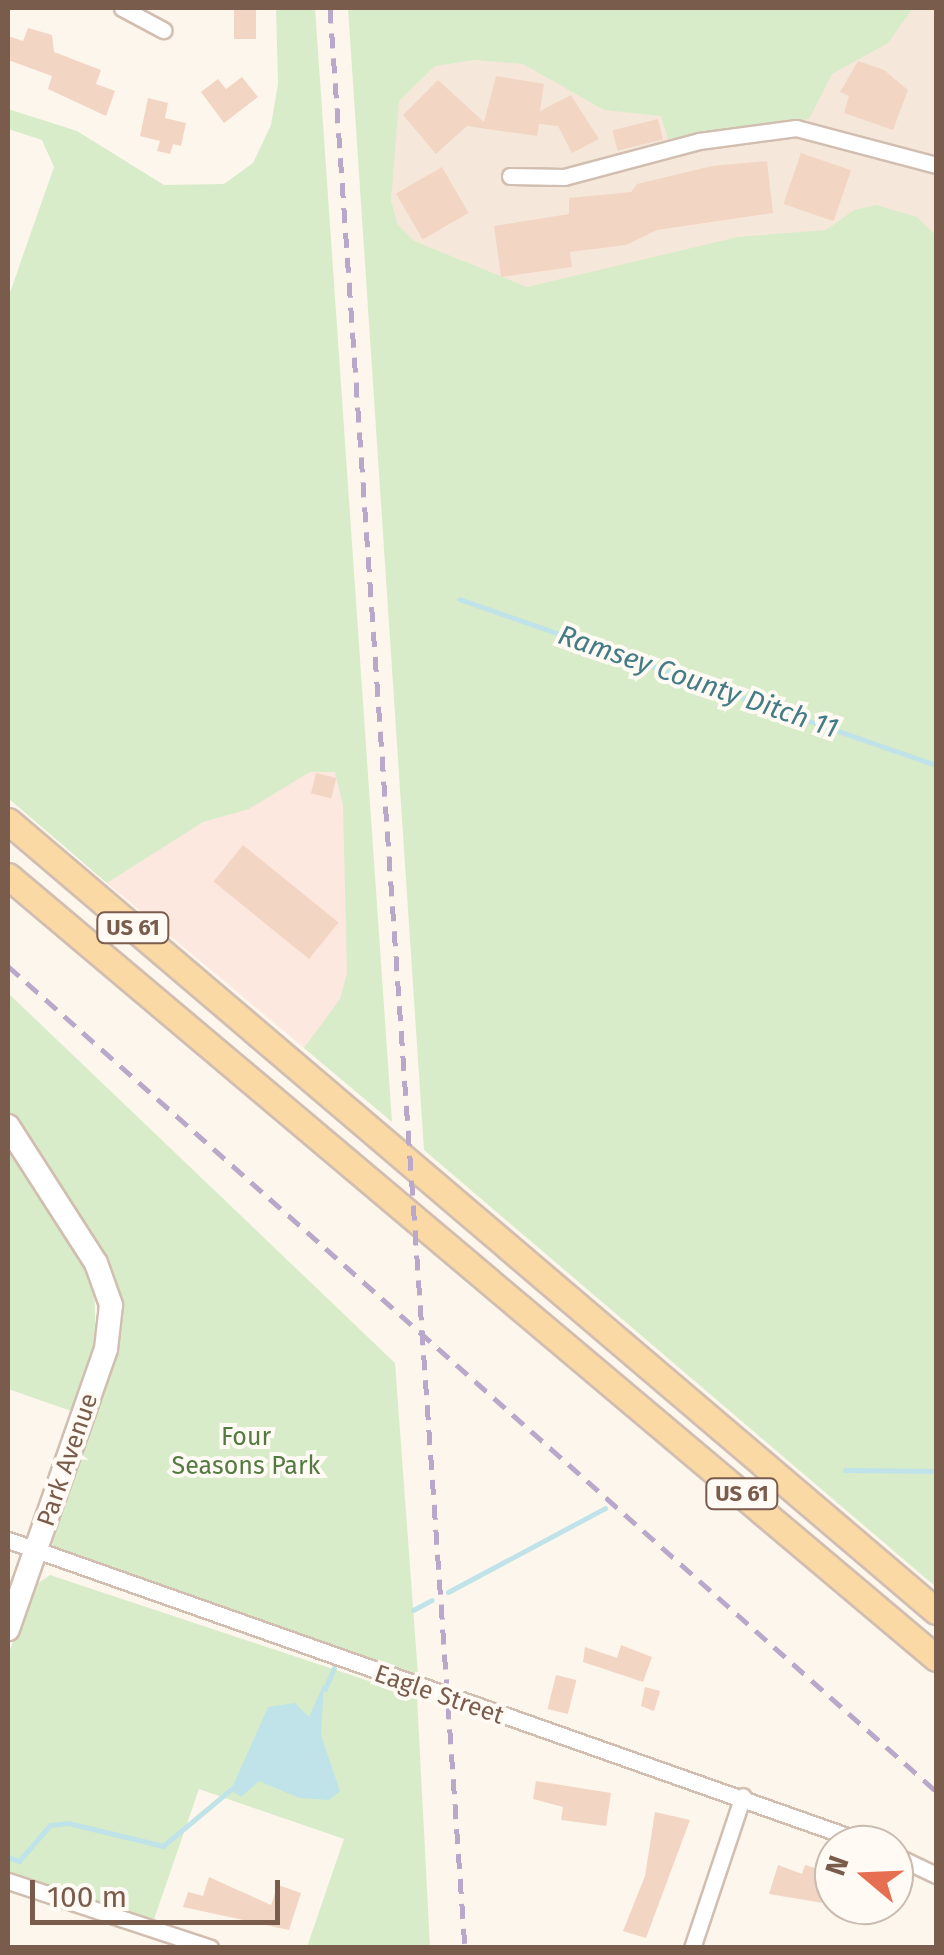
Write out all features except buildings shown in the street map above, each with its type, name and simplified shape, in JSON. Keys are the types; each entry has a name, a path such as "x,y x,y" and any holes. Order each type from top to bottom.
{"main road":[{"name":"US 61","path":"8,821 936,1611"},
{"name":"US 61","path":"8,876 936,1658"}],"street":[{"path":"122,8 163,30"},
{"path":"510,176 564,177 699,141 796,128 936,165"},
{"name":"Park Avenue","path":"8,1126 107,1288 106,1349 8,1629"},
{"name":"Eagle Street","path":"8,1540 448,1699 819,1825"},
{"path":"692,1948 743,1796"},
{"path":"8,1882 210,1948"}],"shaded area":[{"path":"350,8 936,8 936,492 369,291"},
{"path":"360,719 389,1119 82,862"}],"green space":[{"path":"276,8 315,8 392,1122 304,1048 340,999 347,973 343,806 335,772 310,772 249,809 203,822 107,883 8,798 8,298 54,167 42,140 8,129 8,109 77,131 164,185 224,184 253,163 271,125 278,84"},
{"path":"348,8 913,8 888,43 832,74 809,119 668,139 661,116 604,110 523,64 475,60 435,66 399,101 391,201 398,225 414,241 527,287 738,237 826,230 854,210 876,205 917,217 936,236 936,1587 424,1150"},
{"name":"Four Seasons Park","path":"8,993 395,1363 418,1675 54,1548 51,1538 120,1322 51,1173 8,1112"},
{"path":"8,1142 77,1244 94,1285 96,1343 74,1412 8,1389"},
{"path":"50,1575 417,1697 430,1947 307,1947 344,1839 199,1789 152,1925 8,1875 8,1655 34,1586"}],"water":[{"path":"324,1683 321,1735 340,1791 329,1800 299,1798 259,1781 241,1797 231,1790 268,1707 295,1703 309,1717"}],"waterway":[{"name":"Ramsey County Ditch 11","path":"459,599 936,765"},
{"name":"Ramsey County Ditch 11","path":"845,1470 936,1471"},
{"path":"448,1592 605,1508"},
{"path":"413,1610 432,1600"},
{"path":"325,1689 334,1668"},
{"path":"8,1857 19,1861 50,1825 68,1823 163,1846 236,1785"}],"railway":[{"path":"330,8 465,1948"},
{"path":"8,966 936,1791"}]}
